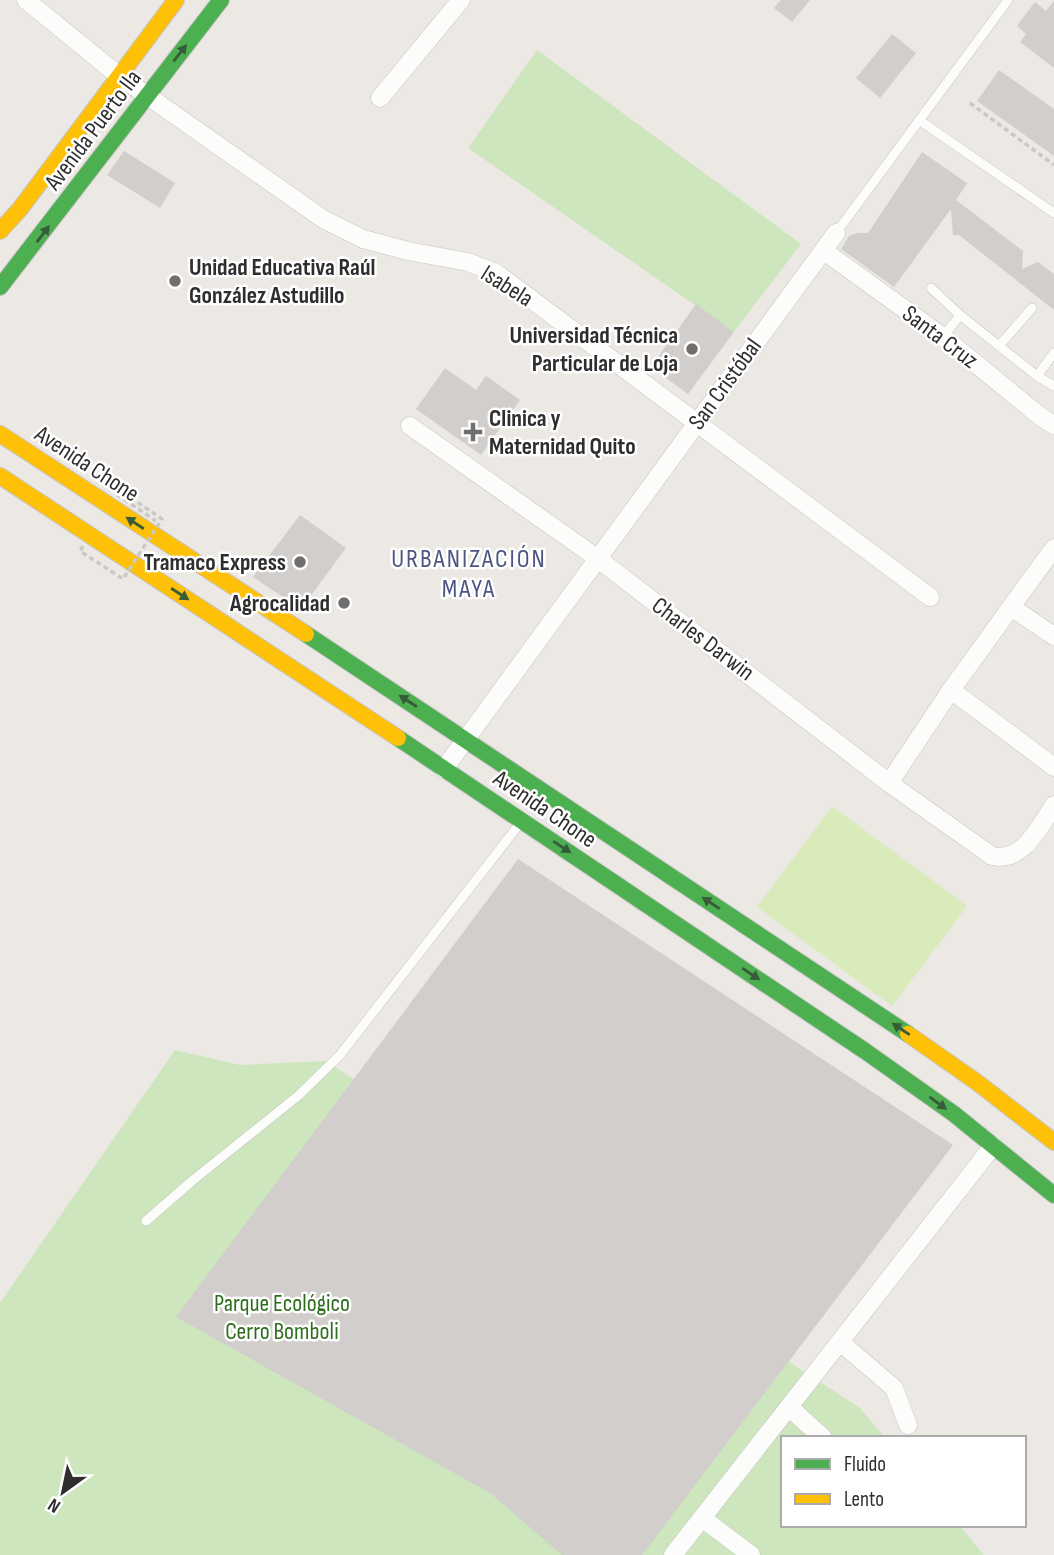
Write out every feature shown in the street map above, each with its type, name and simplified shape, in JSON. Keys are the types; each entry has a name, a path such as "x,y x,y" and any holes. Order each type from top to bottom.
{"main road":[{"name":"Avenida Puerto Ila","path":"0,231 20,209 176,0"},
{"name":"Avenida Puerto Ila","path":"0,287 221,0"},
{"name":"Avenida Chone","path":"0,434 465,738 914,1038 1054,1142"},
{"name":"Avenida Chone","path":"0,476 522,820 865,1051 954,1114 1054,1195"}],"street":[{"name":"Isabela","path":"26,0 118,75 323,219 363,239 468,262 496,274 930,597"},
{"path":"380,98 461,0"},
{"name":"San Cristóbal","path":"444,769 836,233"},
{"name":"Santa Cruz","path":"824,251 943,337 1054,425"},
{"name":"Charles Darwin","path":"410,426 597,558 889,783 992,856 1012,856 1023,849 1054,805"},
{"path":"889,783 951,690 1054,548"},
{"path":"1011,607 1054,636"},
{"path":"951,690 1054,767"},
{"path":"673,1555 993,1146"},
{"path":"840,1342 894,1388 908,1425"},
{"path":"789,1407 821,1436"},
{"path":"702,1518 751,1555"}],"lane":[{"name":"San Cristóbal","path":"836,233 1008,0"},
{"path":"919,120 1054,214"},
{"path":"931,288 960,315 1037,376 1054,386"},
{"path":"999,346 1032,307"},
{"path":"943,337 960,315"},
{"path":"1037,376 1054,353"},
{"path":"146,1221 299,1095 340,1055 522,820"}],"path":[{"path":"970,103 1054,165"},
{"path":"83,546 79,551 123,579 162,519 118,490 116,494 156,520"}],"green space":[{"path":"537,50 801,244 734,332 468,148"},
{"path":"832,806 967,906 892,1006 757,907"},
{"name":"Parque Ecológico Cerro Bomboli","path":"175,1050 240,1065 326,1061 860,1408 883,1436 781,1436 781,1527 961,1527 984,1555 0,1555 0,1303"}],"building":[{"path":"781,0 810,0 792,22 774,8"},
{"path":"1054,1 1054,68 1020,42 1026,34 1017,26 1035,2 1046,11"},
{"path":"892,34 916,53 880,98 856,78"},
{"path":"999,70 1054,109 1054,156 977,101"},
{"path":"124,151 175,183 160,208 107,175"},
{"path":"922,152 967,183 956,200 1023,251 1022,269 1038,262 1054,274 1054,310 959,235 953,235 951,209 894,287 841,249 849,236 868,233"},
{"name":"Universidad Técnica Particular de Loja","path":"696,304 734,332 688,394 651,367"},
{"name":"Clinica y Maternidad Quito","path":"445,368 476,390 486,376 520,400 481,455 416,409"},
{"name":"Tramaco Express","path":"300,515 346,548 301,609 253,577"},
{"path":"518,859 953,1145 642,1555 562,1555 490,1493 176,1317"}],"traffic: fast":[{"path":"0,287 221,0"},
{"path":"306,634 908,1034"},
{"path":"398,738 865,1051 954,1114 1054,1195"}],"traffic: slow":[{"path":"0,231 20,209 176,0"},
{"path":"0,434 306,634"},
{"path":"0,476 398,738"},
{"path":"908,1034 978,1083 1054,1142"}],"place":[{"name":"Unidad Educativa Raúl González Astudillo","path":"175,281"},
{"name":"Universidad Técnica Particular de Loja","path":"692,349"},
{"name":"Clinica y Maternidad Quito","path":"473,432"},
{"name":"Tramaco Express","path":"300,562"},
{"name":"Agrocalidad","path":"344,603"}],"district":[{"name":"URBANIZACIÓN MAYA","path":"469,574"}]}
